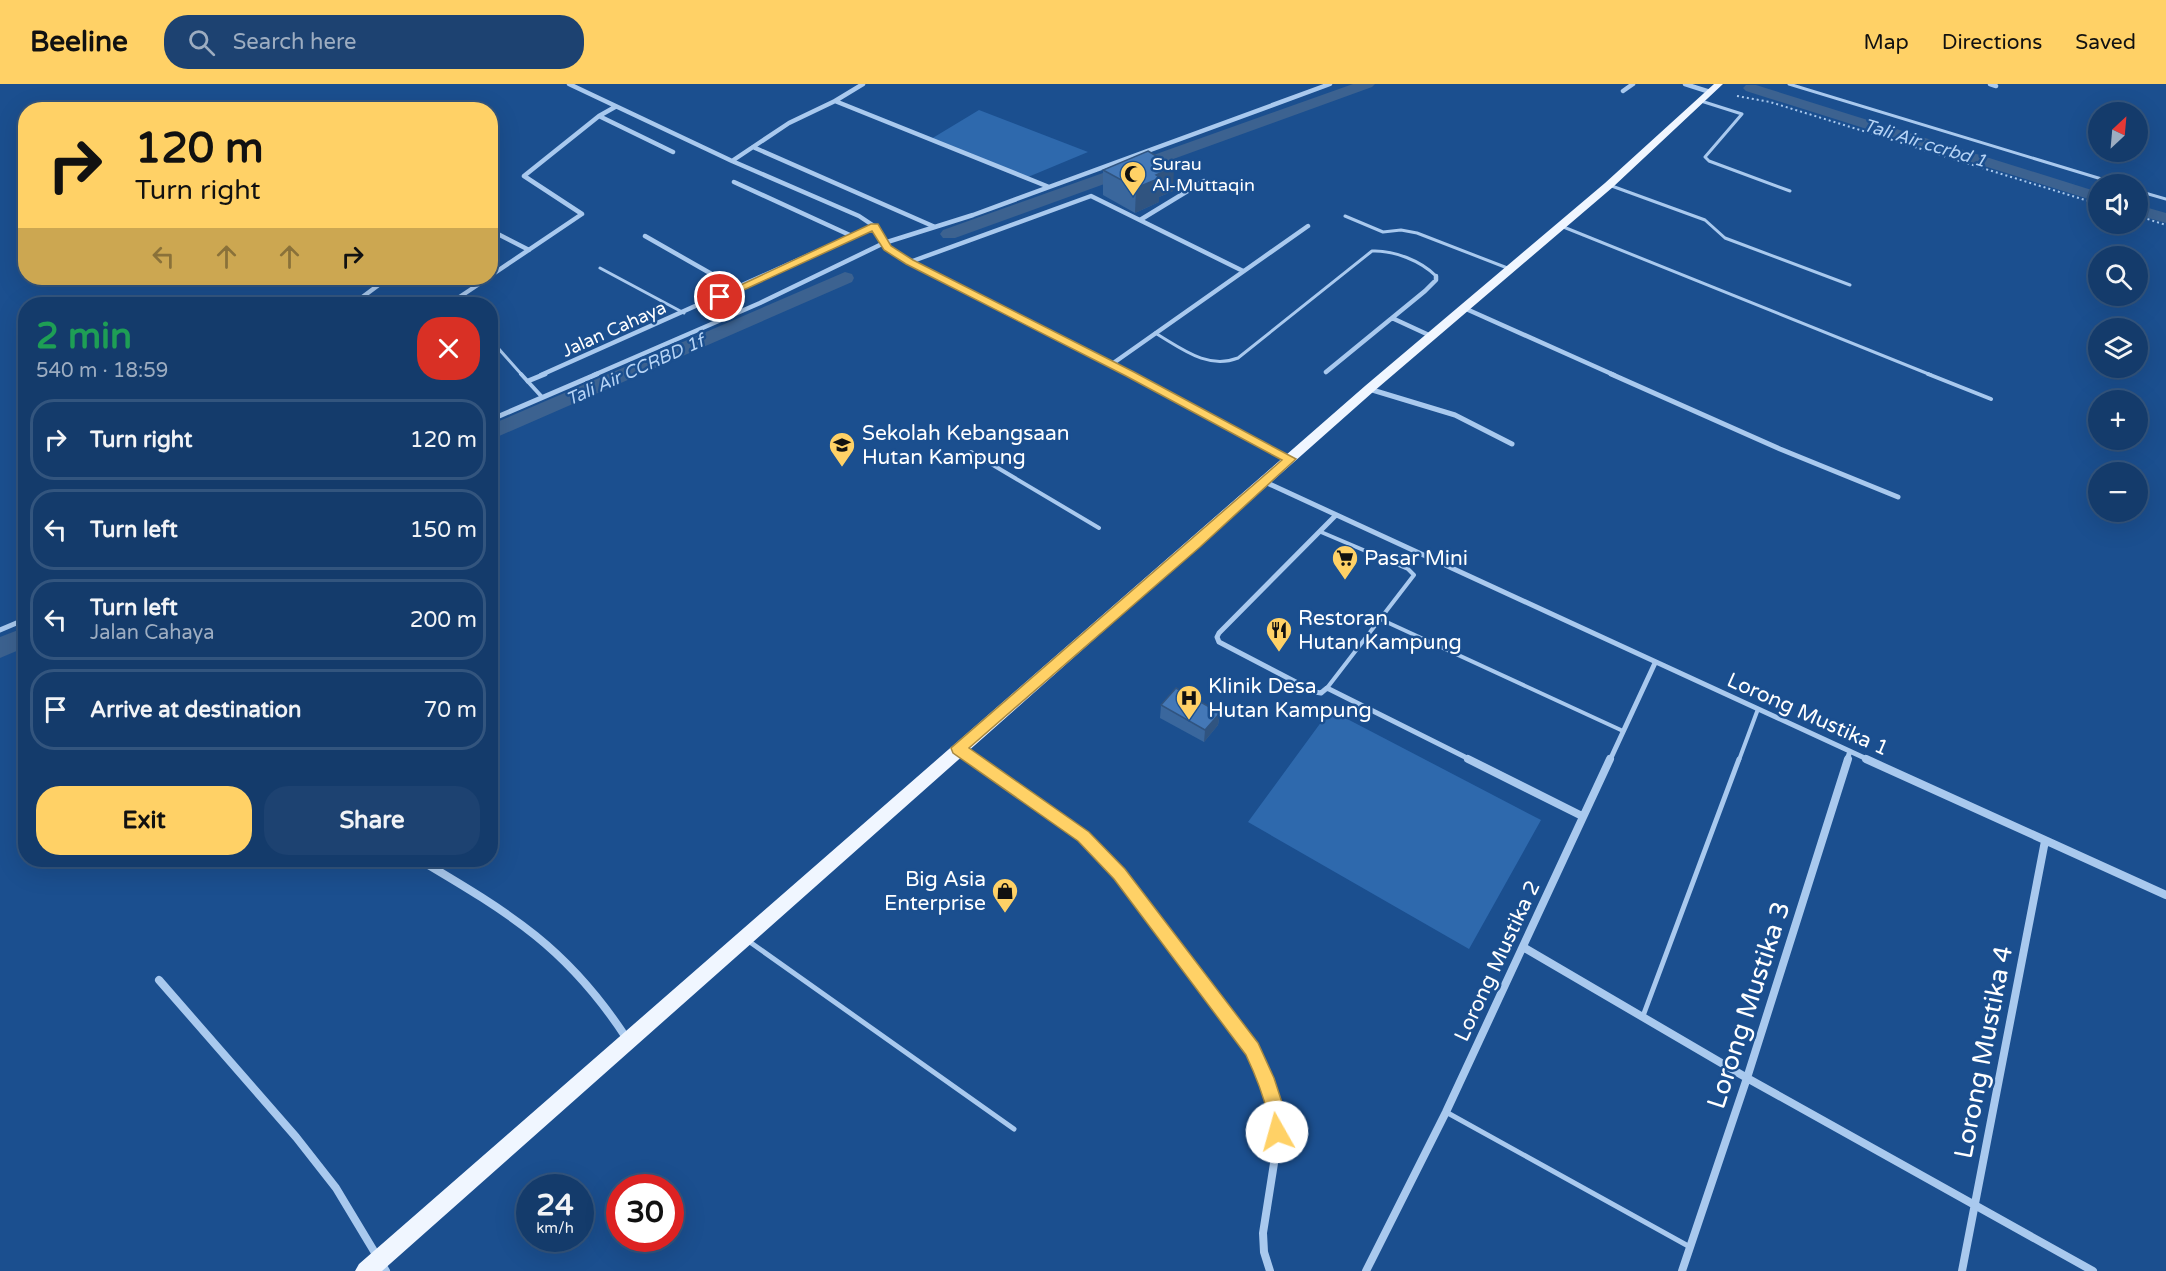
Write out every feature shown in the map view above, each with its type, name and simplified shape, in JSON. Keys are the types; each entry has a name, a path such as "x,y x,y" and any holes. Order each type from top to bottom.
{"main road":[{"path":"366,1271 382,1265 958,748 1369,389 1609,185 1711,91"}],"street":[{"path":"569,84 732,161 859,216 874,226 884,243 909,262 1112,364 1290,459"},
{"path":"732,161 789,123 835,101 863,84"},
{"path":"498,416 760,303 884,243 1049,187 1330,84"},
{"path":"1623,91 1633,84"},
{"path":"1685,84 1711,91"},
{"path":"1990,84 1996,86"},
{"path":"835,101 1049,187"},
{"path":"498,271 582,213 524,176 599,116 615,106"},
{"path":"599,116 674,152"},
{"path":"753,147 935,226"},
{"path":"1140,220 1204,181"},
{"path":"734,182 854,237"},
{"path":"909,262 972,241 1086,196 1095,197 1243,271"},
{"name":"Jalan Cahaya","path":"528,381 738,289 874,226"},
{"path":"1112,364 1308,226"},
{"path":"498,234 529,250"},
{"path":"645,236 738,289"},
{"path":"1326,372 1425,291 1436,280 1436,276"},
{"path":"362,297 379,285"},
{"path":"459,297 477,285"},
{"path":"1464,308 1780,449 1898,497"},
{"path":"1392,318 1431,336"},
{"path":"1369,389 1455,414 1512,444"},
{"name":"Lorong Mustika 1","path":"1265,482 1655,663 2166,895"},
{"path":"1336,515 1219,633 1217,637 1219,642 1315,692 1320,693 1327,688 1582,816"},
{"path":"0,630 18,622"},
{"name":"Lorong Mustika 2","path":"1366,1271 1446,1112 1655,663"},
{"path":"958,748 1083,837 1119,874 1252,1049 1266,1078 1278,1118 1276,1147 1264,1210 1262,1239 1265,1260 1270,1271"},
{"name":"Lorong Mustika 3","path":"1682,1271 1747,1078 1850,751"},
{"name":"Lorong Mustika 4","path":"1962,1271 2045,841"},
{"path":"431,867 527,927 554,949 608,1010 629,1042"},
{"path":"1523,947 1747,1078 2092,1271"},
{"path":"159,980 303,1146 336,1188 382,1265"}],"lane":[{"path":"1789,84 2088,175"},
{"path":"1711,91 1742,114 1705,157 1709,161 1790,191"},
{"path":"1609,185 1705,220 1725,238 1850,285"},
{"path":"2148,194 2166,199"},
{"path":"1345,216 1383,232 1401,230 1417,233 1510,269"},
{"path":"1561,226 1991,399"},
{"path":"1155,333 1207,360 1223,364 1238,358 1372,251 1384,251 1430,269 1436,276"},
{"path":"600,268 684,313"},
{"path":"498,348 542,397"},
{"path":"971,452 1099,528"},
{"path":"1321,532 1408,569 1414,575 1327,688"},
{"path":"1380,619 1623,731"},
{"path":"1643,1016 1758,709"},
{"path":"745,938 1014,1129"},
{"path":"1446,1112 1690,1247"}],"path":[{"path":"1711,91 1770,102 2088,201"},
{"path":"2148,219 2166,225"}],"shaded area":[{"path":"979,110 1088,152 1028,177 931,139"},
{"path":"1330,710 1541,820 1469,949 1248,822"}],"building":[{"path":"1148,151 1174,167 1156,175 1160,178 1136,188 1103,170"},
{"path":"1176,688 1220,713 1205,730 1161,705"}],"waterway":[{"name":"Tali Air CCRBD 1f","path":"949,234 1367,84"},
{"name":"Tali Air ccrbd 1","path":"1751,88 2088,194"},
{"name":"Tali Air ccrbd 1","path":"2148,213 2166,218"},
{"name":"Tali Air CCRBD 1f","path":"498,430 845,278"},
{"name":"Tali Air CCRBD 1f","path":"0,648 18,640"}],"place":[{"name":"Surau Al-Muttaqin","path":"1133,197"},
{"name":"Sekolah Kebangsaan Hutan Kampung","path":"842,468"},
{"name":"Pasar Mini","path":"1345,581"},
{"name":"Restoran Hutan Kampung","path":"1279,653"},
{"name":"Klinik Desa Hutan Kampung","path":"1189,721"},
{"name":"Big Asia Enterprise","path":"1005,914"}],"route":[{"path":"720,297 874,226 887,248 909,262 1130,374 1290,459 958,748 1083,837 1119,874 1252,1049 1266,1078 1278,1118 1277,1132"}]}
